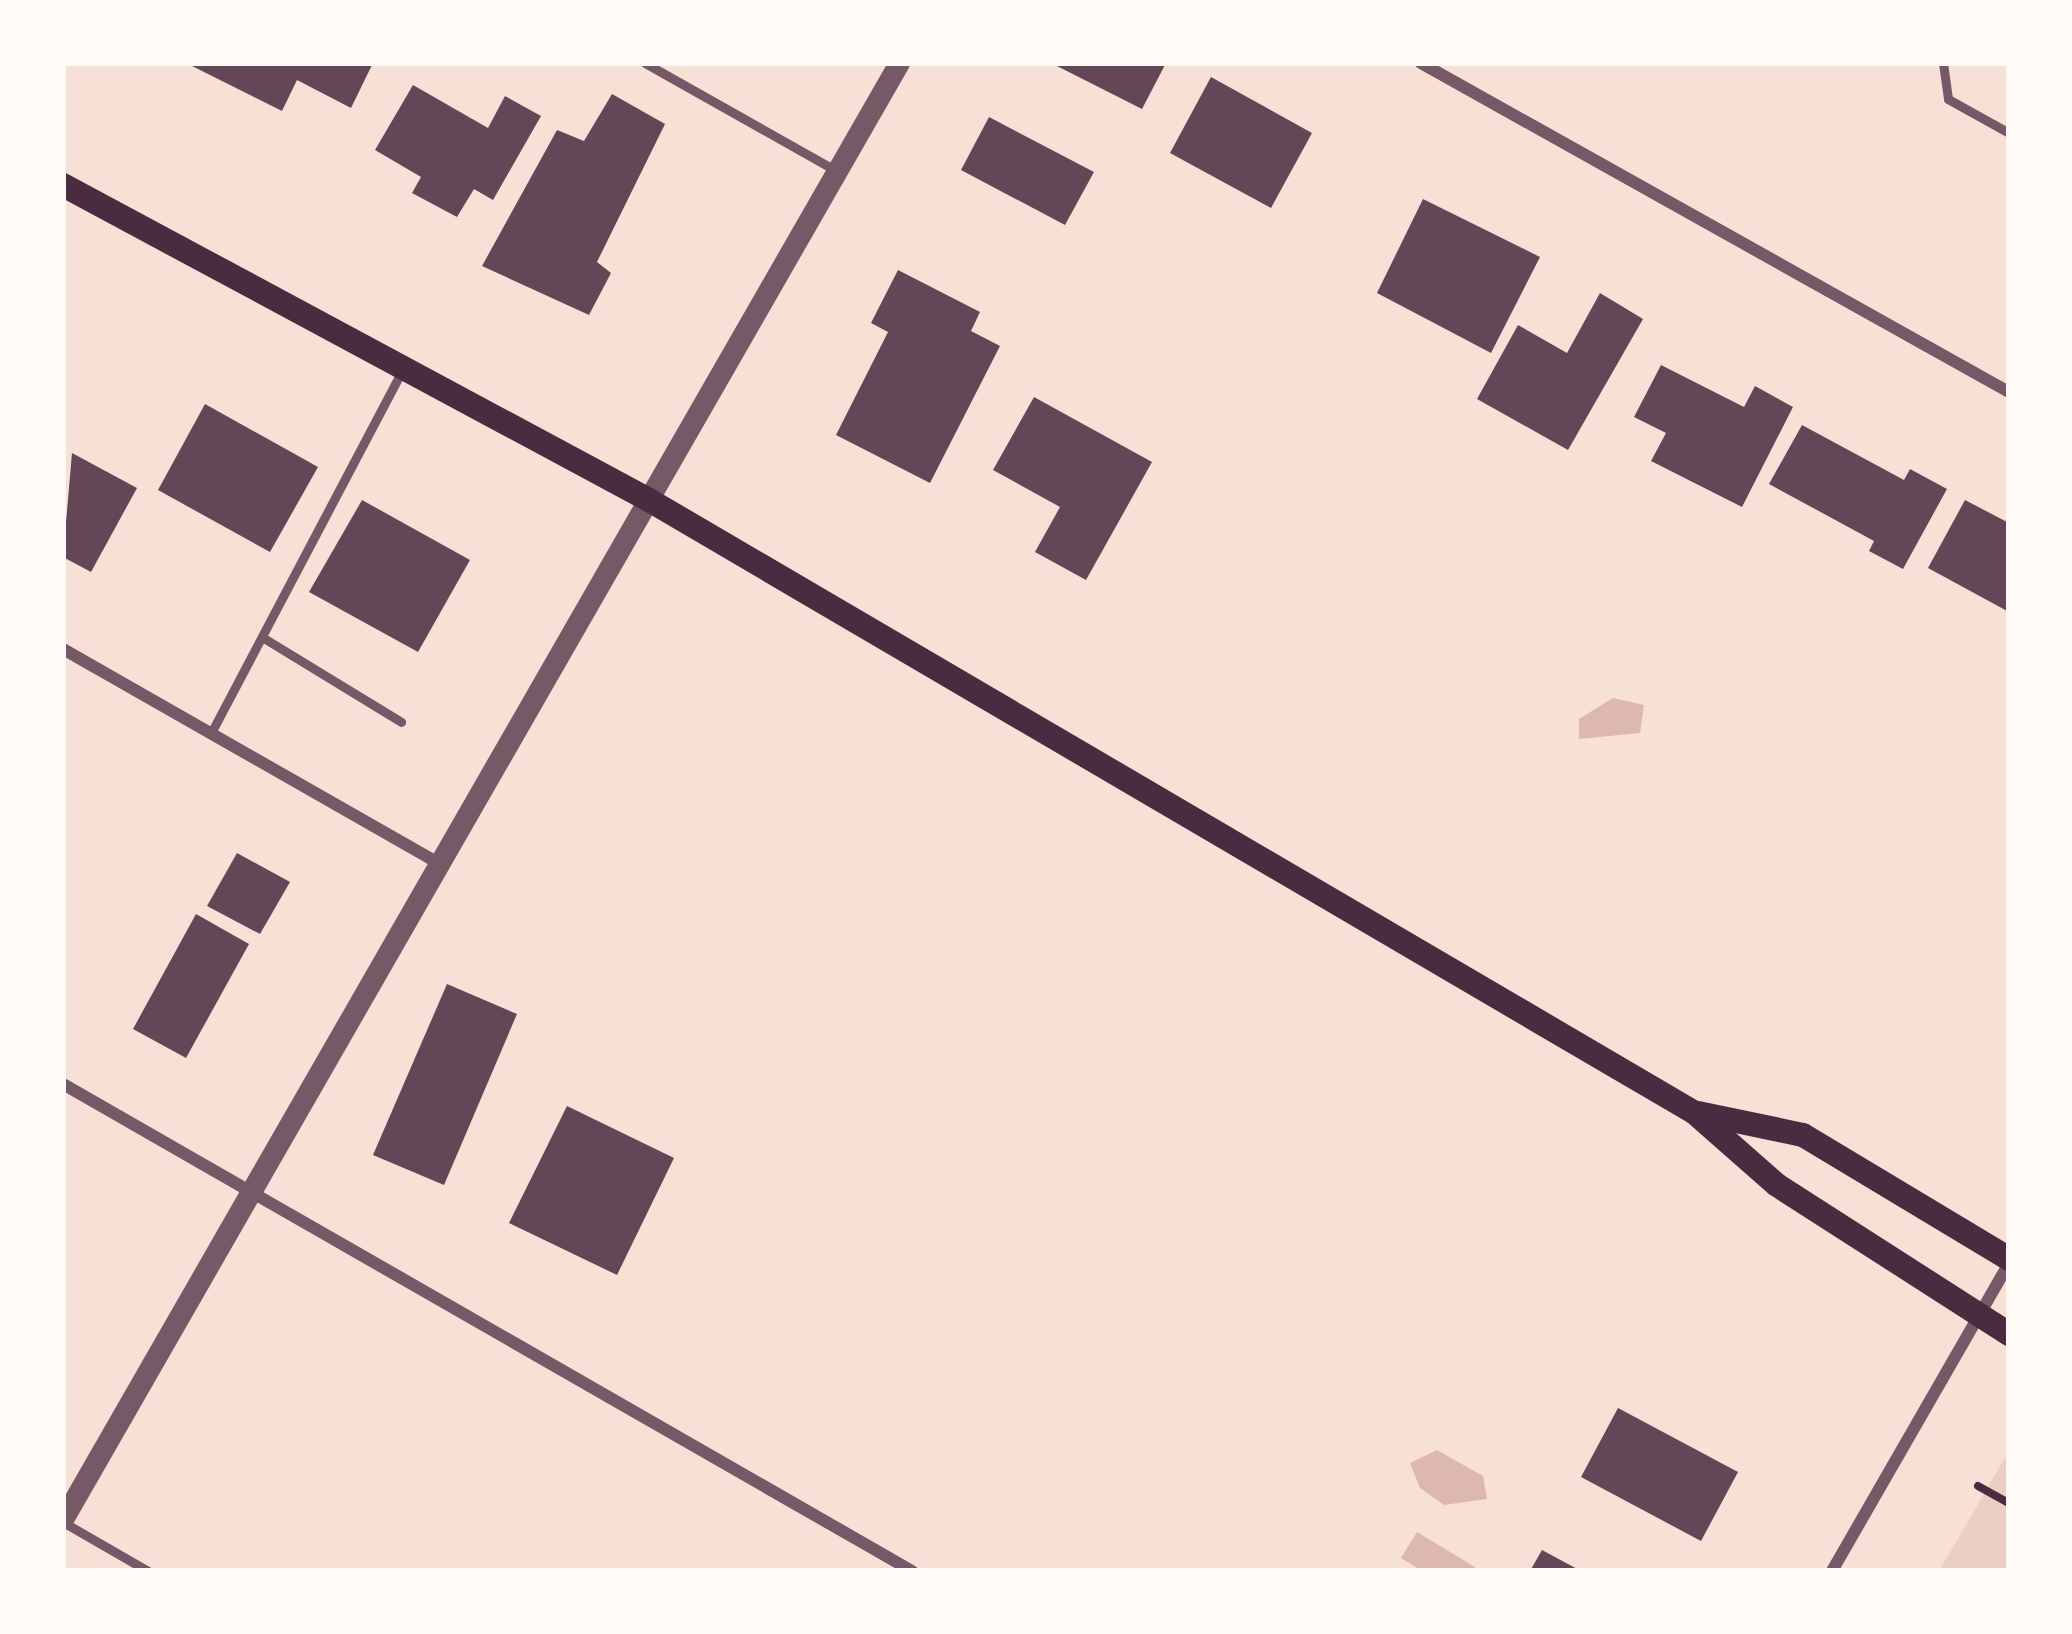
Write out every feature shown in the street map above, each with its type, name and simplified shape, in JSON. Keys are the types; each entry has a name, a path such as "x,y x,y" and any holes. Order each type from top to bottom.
{"main road":[{"path":"63,184 649,500 1695,1113 1777,1185 2009,1334"},
{"path":"1695,1113 1803,1136 2009,1261"}],"street":[{"path":"63,1521 899,63"},
{"path":"1421,63 2009,392"},
{"path":"63,649 440,864"},
{"path":"63,1084 912,1571"},
{"path":"1832,1571 2009,1261"}],"lane":[{"path":"645,63 837,171"},
{"path":"1943,63 1948,99 2009,133"},
{"path":"212,733 402,370"},
{"path":"262,637 401,722"},
{"path":"63,1521 148,1571"}],"path":[{"path":"1978,1486 2009,1503"}],"shaded area":[{"path":"1613,698 1644,705 1640,733 1579,739 1579,719"},
{"path":"1437,1450 1483,1476 1487,1499 1444,1505 1420,1488 1410,1463"},
{"path":"2009,1451 2009,1571 1939,1571"},
{"path":"1417,1532 1475,1567 1473,1571 1422,1571 1401,1558"}],"building":[{"path":"186,63 373,63 351,108 297,80 282,111"},
{"path":"1051,63 1166,63 1142,109"},
{"path":"1211,77 1312,133 1271,208 1170,153"},
{"path":"413,85 488,128 505,96 541,116 493,200 474,189 457,217 412,193 421,177 375,150"},
{"path":"612,94 665,124 597,262 611,273 589,315 482,266 557,130 584,141"},
{"path":"989,117 1094,172 1065,225 961,170"},
{"path":"1423,199 1540,257 1491,353 1377,293"},
{"path":"898,270 980,312 971,331 1000,346 930,483 836,435 888,332 871,323"},
{"path":"1600,293 1643,319 1568,450 1477,399 1518,325 1567,353"},
{"path":"1661,365 1744,407 1755,386 1793,407 1742,507 1651,461 1666,433 1634,417"},
{"path":"1034,397 1152,462 1086,580 1035,552 1060,507 993,470"},
{"path":"205,404 318,467 270,552 158,490"},
{"path":"1802,425 1904,480 1910,469 1947,489 1903,569 1869,551 1874,541 1769,484"},
{"path":"72,453 137,488 91,572 63,557"},
{"path":"362,500 470,560 418,652 309,592"},
{"path":"1965,500 2009,523 2009,612 1928,568"},
{"path":"237,853 290,882 260,934 207,906"},
{"path":"196,914 249,944 186,1058 133,1029"},
{"path":"447,984 517,1014 444,1185 373,1155"},
{"path":"567,1106 674,1158 617,1275 509,1223"},
{"path":"1618,1408 1738,1472 1701,1541 1581,1477"},
{"path":"1542,1550 1581,1571 1530,1571"}]}
